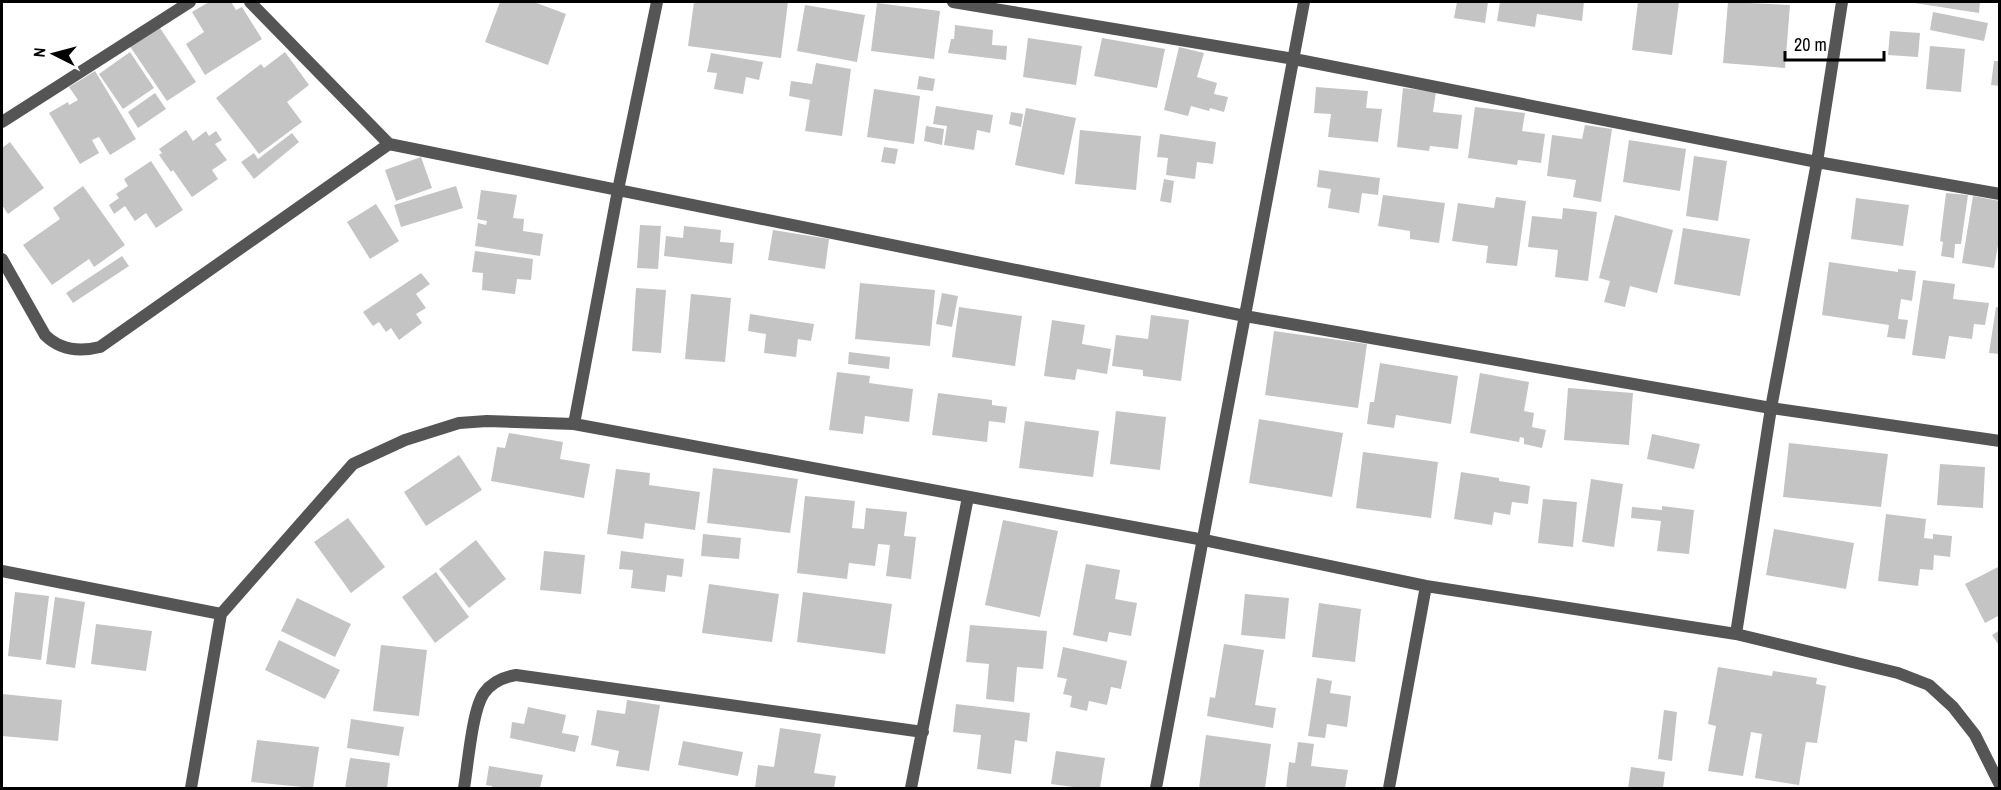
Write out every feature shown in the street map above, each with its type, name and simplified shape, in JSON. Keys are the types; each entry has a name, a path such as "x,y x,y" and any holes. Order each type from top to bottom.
{"street":[{"path":"2,122 190,2"},
{"path":"250,2 389,144 1245,316 1772,408 2000,441"},
{"path":"574,424 618,190 657,2"},
{"path":"953,2 1294,59 1817,162 2000,194"},
{"path":"1156,789 1304,2"},
{"path":"1736,634 1772,408 1817,162 1842,2"},
{"path":"2,259 45,335 53,343 84,351 100,347 389,144"},
{"path":"191,789 221,614 353,464 405,440 459,423 487,421 574,424 1204,540 1426,586 1736,634 1898,673 1929,685 1953,707 1975,735 2000,785"},
{"path":"911,789 968,497"},
{"path":"2,571 221,614"},
{"path":"1389,789 1426,586"},
{"path":"464,789 477,708 484,693 494,683 504,677 516,675 923,732"}],"building":[{"path":"209,2 231,2 236,10 242,7 262,39 205,75 186,44 204,32 192,12"},
{"path":"500,2 534,2 566,14 548,65 485,42"},
{"path":"694,2 788,2 781,58 688,46"},
{"path":"1457,2 1488,2 1485,23 1454,18"},
{"path":"1500,2 1584,2 1582,21 1537,14 1535,27 1497,21"},
{"path":"1638,2 1679,2 1672,55 1632,50"},
{"path":"1728,2 1790,5 1785,68 1723,63"},
{"path":"1908,2 1980,2 1979,13"},
{"path":"877,3 940,11 934,59 871,51"},
{"path":"805,5 865,15 857,62 797,51"},
{"path":"1933,12 1988,23 1984,41 1930,30"},
{"path":"158,25 196,82 167,101 129,45"},
{"path":"955,25 993,30 992,45 1007,46 1006,60 948,53 951,39 954,39"},
{"path":"1890,31 1920,33 1918,57 1888,55"},
{"path":"1028,38 1082,46 1076,85 1023,77"},
{"path":"1102,38 1165,49 1157,88 1094,76"},
{"path":"1930,46 1965,49 1961,92 1926,89"},
{"path":"1179,47 1204,53 1197,77 1217,83 1214,94 1228,97 1224,112 1191,106 1188,116 1164,110"},
{"path":"130,52 154,88 123,109 99,74"},
{"path":"285,52 309,85 287,102 302,122 259,154 216,98 261,64 264,68"},
{"path":"711,53 763,62 759,80 746,77 743,94 714,89 717,73 707,72"},
{"path":"1994,61 2000,61 2000,86 1991,85"},
{"path":"816,63 851,69 842,136 805,131 810,100 789,96 791,81 812,84"},
{"path":"95,71 136,139 110,155 99,137 92,140 99,153 80,164 49,113 68,102 69,105 78,100 69,87"},
{"path":"919,76 935,79 933,91 917,89"},
{"path":"1316,87 1368,91 1366,108 1382,109 1378,142 1328,137 1331,114 1314,113"},
{"path":"1403,88 1436,92 1433,112 1462,115 1458,149 1430,146 1429,151 1397,147"},
{"path":"874,89 920,96 914,144 867,137"},
{"path":"155,93 166,109 138,128 128,112"},
{"path":"936,106 993,115 990,133 977,130 974,150 944,145 947,126 933,124"},
{"path":"1475,107 1525,113 1522,131 1545,134 1541,163 1518,160 1517,165 1468,158"},
{"path":"1026,108 1076,118 1064,175 1015,165"},
{"path":"1011,112 1023,114 1021,127 1009,124"},
{"path":"1585,125 1612,129 1601,202 1573,197 1576,180 1547,176 1552,135 1582,139"},
{"path":"926,126 944,129 942,145 924,141"},
{"path":"186,130 193,141 206,131 209,136 216,131 222,140 215,144 227,160 212,170 218,179 192,197 159,155 162,153 159,149"},
{"path":"1080,130 1141,136 1136,190 1075,184"},
{"path":"292,133 299,142 254,179 241,162 254,153 258,159"},
{"path":"1160,134 1216,142 1213,164 1197,162 1195,179 1166,175 1168,158 1157,157"},
{"path":"1629,140 1686,149 1680,191 1623,182"},
{"path":"10,142 44,188 8,214 2,205 2,148"},
{"path":"884,147 898,149 895,164 881,162"},
{"path":"1694,156 1727,161 1718,221 1686,216"},
{"path":"421,157 432,188 396,201 385,170"},
{"path":"151,161 183,210 156,228 146,213 135,221 125,206 114,214 109,205 119,198 116,194 128,186 124,179"},
{"path":"1319,170 1380,178 1378,195 1362,193 1359,213 1328,208 1331,189 1317,187"},
{"path":"1164,179 1174,181 1171,203 1160,201"},
{"path":"83,186 125,245 94,267 89,259 52,285 23,245 60,219 53,208"},
{"path":"456,186 463,208 401,227 394,205"},
{"path":"481,190 517,195 513,218 524,219 523,231 543,234 540,256 475,246 478,223 486,225 487,221 477,219"},
{"path":"1946,193 1968,195 1961,244 1955,244 1954,258 1941,256 1943,242 1940,241"},
{"path":"1383,195 1445,203 1439,243 1410,239 1410,231 1378,226"},
{"path":"1973,196 2000,201 2000,234 1994,268 1962,263"},
{"path":"1496,197 1526,201 1517,266 1486,263 1488,246 1452,241 1458,203 1494,208"},
{"path":"1856,198 1909,205 1903,246 1851,239"},
{"path":"376,204 399,241 370,259 347,222"},
{"path":"1563,208 1597,212 1588,281 1555,277 1558,250 1528,247 1532,216 1562,219"},
{"path":"1615,215 1673,230 1657,293 1630,286 1625,307 1604,302 1610,281 1599,278"},
{"path":"640,225 661,226 658,269 637,268"},
{"path":"684,226 721,230 720,242 734,243 732,264 664,256 666,236 683,238"},
{"path":"1683,228 1750,239 1740,296 1674,284"},
{"path":"773,230 829,239 825,269 768,260"},
{"path":"475,251 533,259 531,280 517,279 515,294 482,290 483,273 472,272"},
{"path":"122,256 129,266 73,303 66,293"},
{"path":"1829,262 1898,272 1898,269 1916,271 1912,301 1901,299 1898,319 1908,320 1905,339 1887,337 1889,325 1822,315"},
{"path":"421,273 430,284 416,294 426,308 416,314 422,323 399,340 391,328 386,332 379,322 373,326 363,312"},
{"path":"1923,280 1955,284 1953,299 1989,303 1985,325 1974,324 1972,339 1949,336 1945,359 1912,355"},
{"path":"860,283 935,290 930,346 855,339"},
{"path":"636,288 666,290 661,353 632,351"},
{"path":"942,293 958,296 952,327 936,324"},
{"path":"691,294 731,298 725,362 685,359"},
{"path":"959,307 1022,316 1015,366 952,357"},
{"path":"1996,307 2000,308 2000,354 1989,353"},
{"path":"750,314 814,324 811,341 798,339 796,357 764,353 766,334 748,331"},
{"path":"1151,315 1189,320 1181,381 1143,376 1143,370 1112,366 1116,335 1148,339"},
{"path":"1052,320 1085,325 1082,344 1111,349 1107,374 1077,369 1075,380 1044,376"},
{"path":"1274,331 1367,344 1358,408 1265,395"},
{"path":"849,352 890,357 889,369 848,364"},
{"path":"1380,363 1458,376 1451,424 1396,415 1394,428 1367,424 1370,402 1374,402"},
{"path":"837,372 870,376 869,383 913,389 909,422 865,416 863,434 829,430"},
{"path":"1480,373 1529,382 1524,411 1534,413 1532,427 1546,430 1542,448 1524,444 1524,438 1520,437 1519,442 1470,433"},
{"path":"1568,388 1633,393 1629,445 1564,440"},
{"path":"938,393 992,400 992,405 1007,407 1005,423 989,421 987,442 932,435"},
{"path":"1116,411 1166,417 1160,470 1110,464"},
{"path":"1259,419 1343,433 1332,497 1249,483"},
{"path":"1025,421 1099,431 1093,477 1019,468"},
{"path":"509,433 563,442 560,459 590,464 584,498 491,481 497,447 505,448"},
{"path":"1652,434 1700,444 1694,469 1647,459"},
{"path":"1789,443 1888,454 1881,507 1783,497"},
{"path":"1363,452 1438,462 1431,518 1356,508"},
{"path":"459,455 482,490 426,526 404,492"},
{"path":"1940,464 1985,467 1983,508 1937,505"},
{"path":"713,468 798,479 790,533 707,523"},
{"path":"616,469 650,473 649,485 700,492 695,530 645,523 643,539 607,534"},
{"path":"1461,472 1530,486 1528,504 1512,502 1510,515 1494,512 1492,525 1454,519"},
{"path":"1591,479 1623,484 1614,547 1582,542"},
{"path":"805,496 855,501 852,528 864,529 866,508 907,512 904,536 916,537 911,579 886,576 890,545 878,544 875,566 849,563 847,579 797,573"},
{"path":"1543,499 1577,502 1573,547 1538,543"},
{"path":"1662,506 1694,510 1689,554 1657,551 1661,521 1631,518 1632,507 1662,510"},
{"path":"1886,514 1926,519 1924,538 1933,539 1933,534 1952,536 1950,557 1934,555 1933,570 1920,569 1918,586 1878,581"},
{"path":"348,518 385,567 351,593 314,542"},
{"path":"1003,520 1058,531 1040,617 985,605"},
{"path":"1774,529 1854,543 1846,589 1766,575"},
{"path":"703,534 741,538 739,559 701,556"},
{"path":"476,540 506,579 469,608 439,569"},
{"path":"544,551 585,555 581,594 540,590"},
{"path":"621,551 684,559 682,577 667,575 665,592 631,588 633,570 619,569"},
{"path":"1086,564 1120,570 1115,599 1137,603 1131,636 1109,632 1107,642 1073,635"},
{"path":"2000,566 2000,615 1985,623 1965,584"},
{"path":"436,572 469,617 435,643 402,597"},
{"path":"709,584 779,594 772,642 702,633"},
{"path":"15,592 49,596 41,660 8,656"},
{"path":"803,592 892,604 885,654 797,642"},
{"path":"1245,594 1289,598 1285,639 1241,635"},
{"path":"55,597 85,602 75,668 46,664"},
{"path":"297,598 351,624 335,657 281,631"},
{"path":"1319,603 1361,609 1355,662 1312,657"},
{"path":"96,624 152,631 146,671 91,664"},
{"path":"970,625 1047,631 1043,669 1017,667 1014,702 986,699 989,664 966,662"},
{"path":"2000,630 2000,647 1992,635"},
{"path":"279,640 340,670 325,699 265,670"},
{"path":"1224,644 1264,650 1255,705 1276,708 1273,728 1207,716 1210,697 1215,698"},
{"path":"381,645 427,650 419,716 373,711"},
{"path":"1063,647 1127,661 1121,689 1111,687 1107,705 1089,701 1087,711 1070,707 1072,696 1063,694 1067,679 1057,677"},
{"path":"1718,667 1772,676 1773,671 1817,678 1816,684 1826,686 1817,743 1806,742 1799,785 1755,778 1762,734 1751,732 1743,776 1708,771 1716,726 1708,724"},
{"path":"1317,678 1332,681 1330,693 1351,696 1347,727 1327,724 1325,738 1308,736"},
{"path":"2,694 62,700 58,741 2,736"},
{"path":"627,700 660,705 649,771 616,766 619,751 591,745 597,710 625,714"},
{"path":"956,704 1030,713 1027,742 1015,740 1011,774 977,769 981,735 953,732"},
{"path":"528,707 566,715 562,733 579,736 575,752 510,738 512,722 524,724"},
{"path":"1664,710 1677,712 1672,761 1658,759"},
{"path":"351,719 404,727 399,756 347,748"},
{"path":"780,728 821,734 814,773 836,776 834,788 755,788 758,765 774,767"},
{"path":"1206,735 1271,744 1265,788 1199,788"},
{"path":"257,740 319,747 313,788 251,782"},
{"path":"683,741 743,752 738,776 678,765"},
{"path":"1298,742 1314,744 1311,766 1348,770 1345,788 1286,788 1289,762 1295,763"},
{"path":"1056,751 1105,758 1100,788 1051,784"},
{"path":"350,758 390,763 387,788 345,788"},
{"path":"489,766 543,775 540,788 492,788 486,785"},
{"path":"1631,767 1665,772 1663,788 1628,788"}]}
